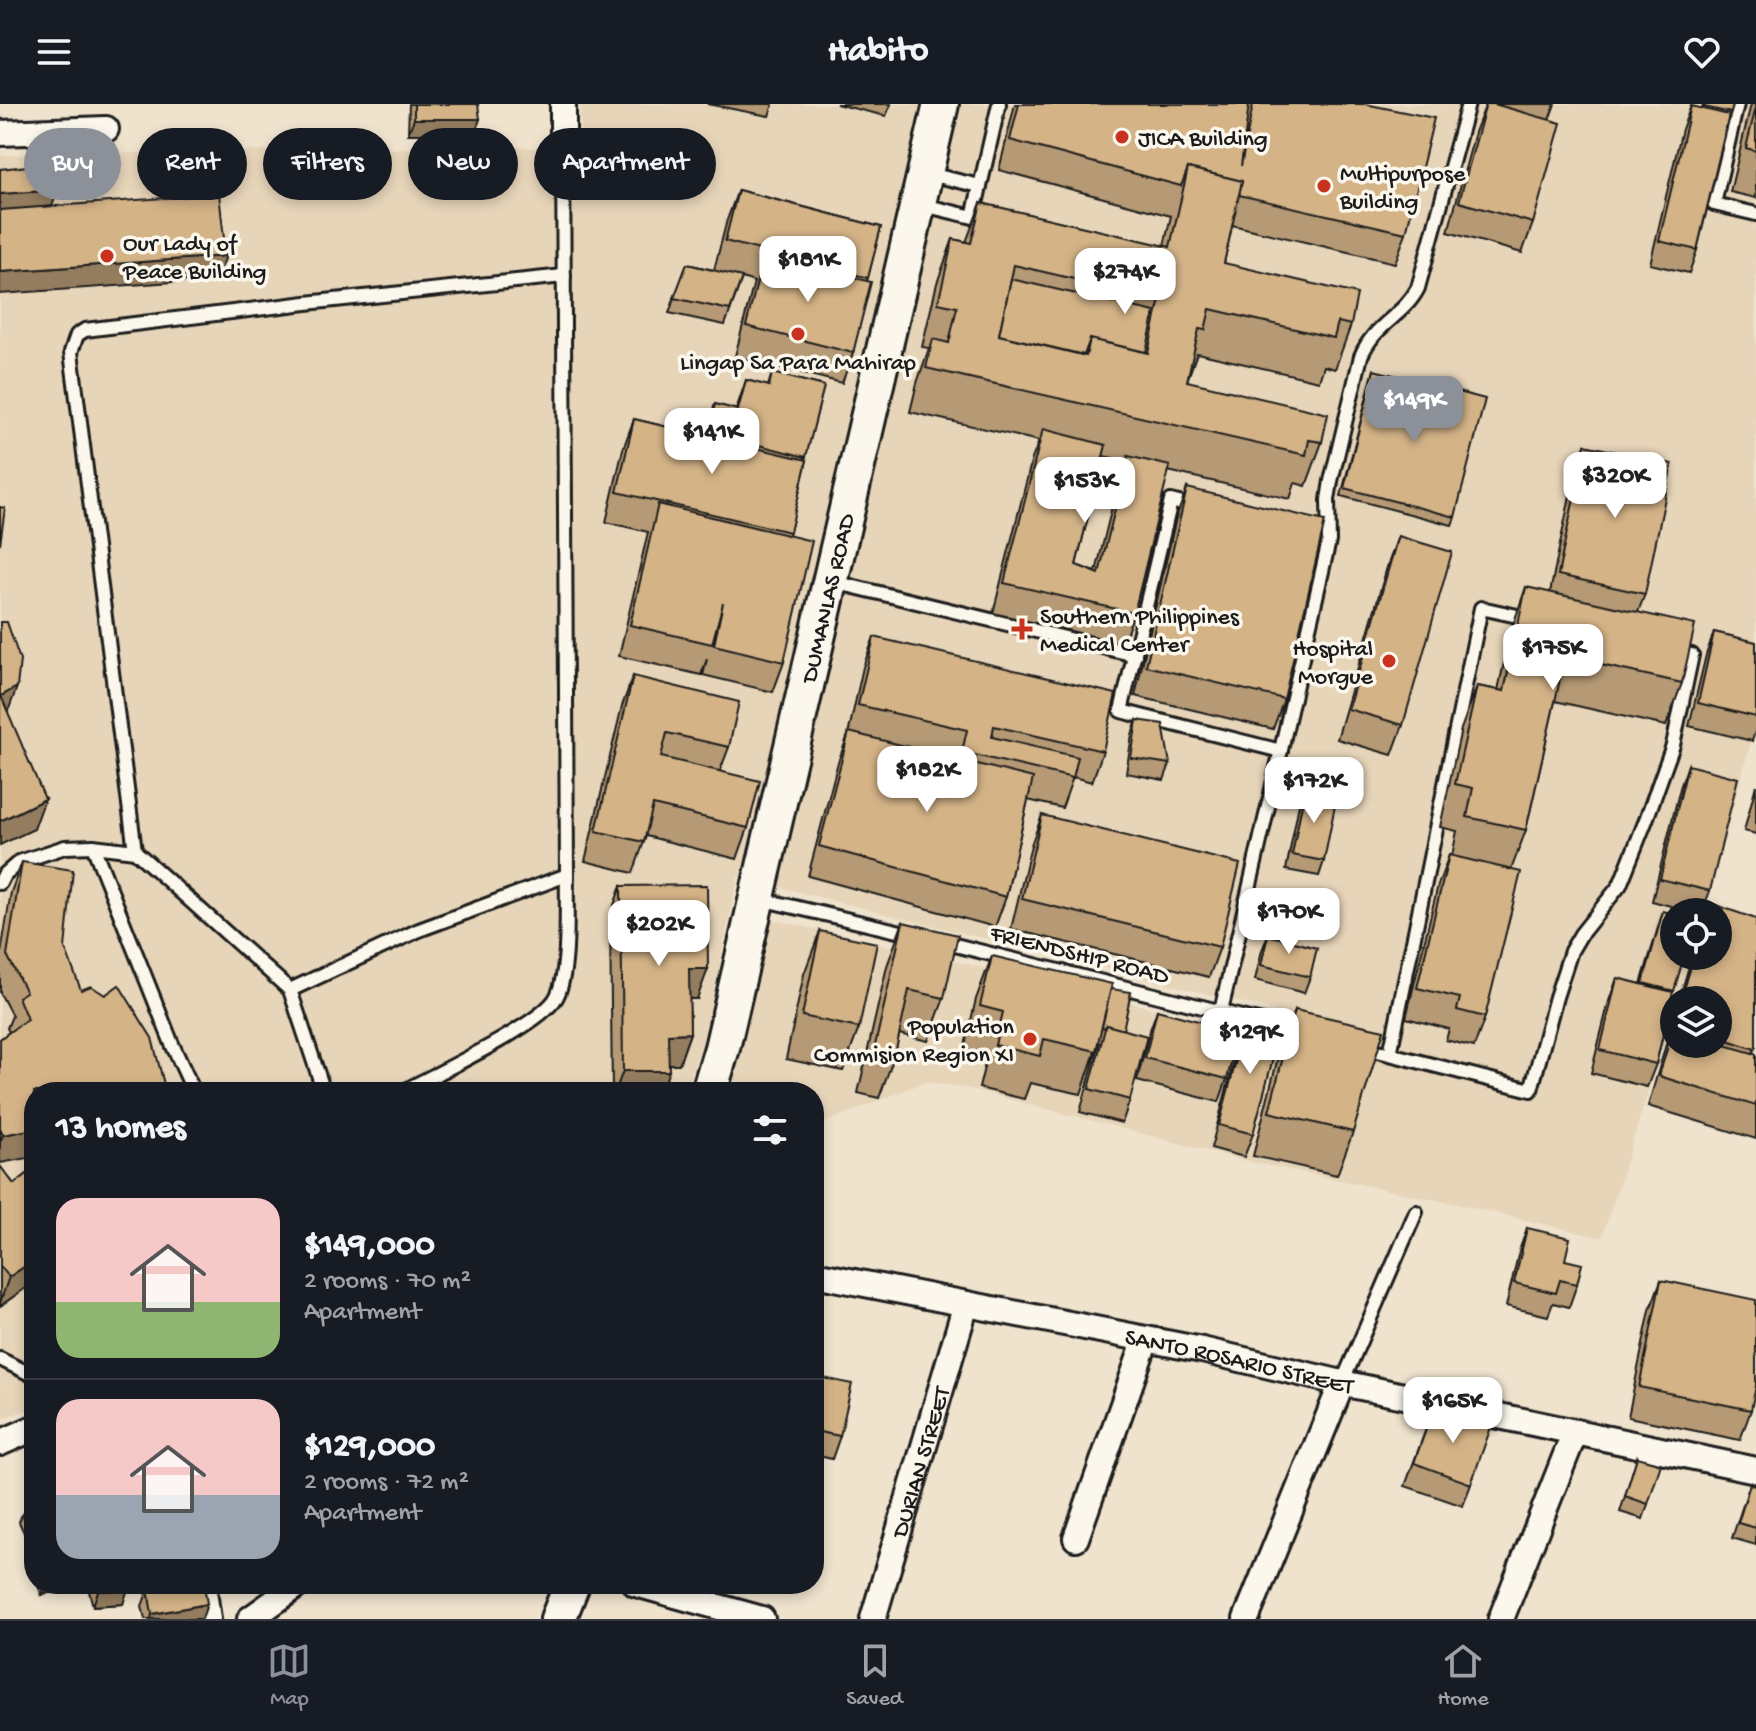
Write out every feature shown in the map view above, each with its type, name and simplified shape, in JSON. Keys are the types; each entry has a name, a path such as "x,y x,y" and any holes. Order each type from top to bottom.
{"main road":[{"name":"DUMANLAS ROAD","path":"712,1082 941,104"},
{"path":"558,1619 568,1594"}],"street":[{"path":"563,104 563,128"},
{"path":"0,133 24,132"},
{"name":"SANTO ROSARIO STREET","path":"824,1276 1146,1339 1756,1470"},
{"name":"DURIAN STREET","path":"873,1619 966,1304"},
{"path":"1076,1538 1146,1339"},
{"path":"1246,1619 1342,1383"},
{"path":"0,1443 24,1432"},
{"path":"1501,1619 1575,1432"},
{"path":"204,1594 208,1619"},
{"path":"250,1619 285,1594"},
{"path":"672,1594 762,1619"}],"lane":[{"path":"922,189 973,217 999,104"},
{"path":"1221,1011 1329,541 1331,481 1361,356 1368,341 1404,307 1418,288 1468,104"},
{"path":"1737,104 1714,204 1756,214"},
{"path":"922,189 980,186"},
{"path":"420,1082 531,1022 556,999 563,979 567,875 563,200"},
{"path":"135,851 71,352 77,335 85,330 290,305 564,276"},
{"path":"1214,512 1171,501 1121,711 1281,751"},
{"path":"1315,537 1329,541"},
{"path":"831,581 1135,655"},
{"path":"1390,1054 1481,608 1541,621"},
{"path":"1344,1042 1531,1090 1571,951 1620,885 1673,745 1692,655 1662,648"},
{"path":"93,846 189,1082"},
{"path":"0,883 4,875 19,862 65,847 93,846 135,851 290,990 321,1082"},
{"path":"290,990 419,930 567,875"},
{"name":"FRIENDSHIP ROAD","path":"757,898 1068,971 1313,1035"},
{"path":"1342,1383 1416,1212"},
{"path":"0,1359 24,1371"}],"shaded area":[{"path":"580,104 1756,104 1756,724 1708,898 1660,898 1660,970 1687,970 1681,986 1660,986 1660,1054 1602,1238 1246,1161 971,1089 925,1082 824,1123 824,1082 726,1082 767,918 1105,996 1373,1066 1379,1037 738,877 705,1034 689,1082 24,1082 24,1411 0,1419 0,155 24,155 24,200 121,200 121,153 137,153 137,200 247,200 247,151 263,151 263,200 392,200 392,149 408,149 408,200 518,200 518,147 534,148 534,200 716,200 716,128 581,128"}],"building":[{"path":"414,104 478,104 480,119 414,119"},
{"path":"1019,104 1249,104 1241,166 1253,104 1365,104 1434,118 1406,233 1239,195 1242,181 1188,168 1181,186 1010,140"},
{"path":"1486,104 1561,123 1533,223 1459,202"},
{"path":"1705,104 1733,104 1731,113 1704,107"},
{"path":"1691,106 1729,115 1697,250 1659,241"},
{"path":"1756,107 1756,151 1746,148"},
{"path":"24,166 24,192 0,194 0,169"},
{"path":"1188,168 1242,181 1224,263 1357,294 1351,325 1338,322 1334,338 1210,309 1205,330 1199,329 1187,381 1328,414 1322,442 1309,440 1306,455 926,368 933,339 949,343 957,307 938,303 953,239 971,243 981,203 1170,247","holes":["1014,265 1160,299 1148,353 1090,339 1086,356 999,335"]},
{"path":"738,190 881,227 868,278 725,241"},
{"name":"Our Lady of Peace Building","path":"137,200 220,200 226,256 0,272 0,210"},
{"path":"764,255 871,282 853,353 746,326"},
{"path":"687,264 742,277 730,310 674,298"},
{"path":"1011,279 1155,312 1146,352 1090,339 1084,355 999,335"},
{"path":"1374,370 1485,399 1455,517 1344,488"},
{"path":"772,373 824,386 806,457 708,432 715,404 738,410 746,380 769,386"},
{"path":"634,419 807,460 790,532 617,492"},
{"path":"1043,429 1106,445 1076,565 1099,574 1128,456 1170,466 1134,613 1004,583"},
{"path":"1585,445 1672,464 1645,594 1558,575"},
{"path":"1187,488 1325,521 1284,699 1146,666"},
{"path":"658,504 812,541 784,662 714,645 723,603 712,644 630,625"},
{"path":"0,507 5,508 0,544"},
{"name":"Hospital Morgue","path":"1398,536 1452,552 1403,725 1348,709"},
{"path":"1526,587 1695,625 1682,683 1565,657 1526,830 1467,817 1473,788 1455,784 1477,686 1504,691"},
{"path":"0,622 7,622 20,660 17,687 1,696 45,799 0,821"},
{"path":"1714,632 1756,642 1756,717 1698,703"},
{"path":"874,637 1116,694 1103,751 994,726 992,737 1078,757 1073,778 962,752 967,730 858,705"},
{"path":"633,676 739,702 729,747 667,733 661,757 760,781 748,828 653,805 644,842 596,831"},
{"path":"1137,720 1163,724 1170,764 1131,758"},
{"path":"849,732 1033,778 1006,897 819,846"},
{"path":"1688,765 1738,778 1710,891 1660,879"},
{"path":"1305,789 1337,795 1324,861 1292,855"},
{"path":"1042,815 1240,864 1220,947 1022,899"},
{"path":"1449,855 1521,872 1485,1017 1457,1010 1460,998 1417,988"},
{"path":"22,862 73,870 65,948 81,990 91,986 105,995 119,985 152,1038 163,1082 24,1082 24,1131 3,1135 0,1128 0,1039 27,1019 18,997 26,992 7,955"},
{"path":"707,885 708,969 689,969 690,1033 668,1034 669,1071 623,1071 621,886"},
{"path":"1732,911 1756,919 1755,1049 1732,1042 1732,986 1685,986 1690,970 1732,970"},
{"path":"903,922 958,935 944,998 909,990 895,1054 874,1050"},
{"path":"1660,922 1660,970 1680,970 1675,986 1660,987 1643,983"},
{"path":"820,931 877,943 859,1028 802,1016"},
{"path":"1268,935 1317,948 1310,977 1261,965"},
{"path":"992,956 1112,984 1096,1051 1044,1039 1040,1056 995,1045 1003,1012 980,1006"},
{"path":"1617,978 1660,989 1660,1047 1656,1064 1600,1050"},
{"path":"1111,989 1131,992 1123,1030 1106,1025 1102,1027"},
{"path":"1157,1010 1239,1032 1227,1079 1145,1058"},
{"path":"1295,1010 1384,1030 1353,1132 1269,1112"},
{"path":"1247,1019 1281,1028 1253,1134 1219,1125"},
{"path":"1106,1025 1147,1036 1130,1100 1089,1089"},
{"path":"1732,1047 1756,1054 1756,1106 1659,1076 1664,1058 1732,1058"},
{"path":"0,1166 14,1184 24,1176 24,1267 9,1277 0,1266"},
{"path":"1527,1228 1570,1238 1565,1260 1582,1264 1577,1284 1560,1280 1556,1293 1514,1283"},
{"path":"1661,1280 1756,1300 1756,1386 1751,1410 1639,1387"},
{"path":"824,1378 852,1384 840,1436 824,1433"},
{"path":"1434,1407 1491,1427 1471,1484 1414,1463"},
{"path":"1637,1457 1661,1464 1648,1504 1625,1496"},
{"path":"1750,1484 1756,1486 1756,1528 1738,1523"},
{"path":"149,1594 206,1594 207,1604 152,1614"}],"place":[{"name":"JICA Building","path":"1122,137"},
{"name":"Multipurpose Building","path":"1324,186"},
{"name":"Our Lady of Peace Building","path":"107,256"},
{"name":"Lingap Sa Para Mahirap","path":"798,334"},
{"name":"Southern Philippines Medical Center","path":"1022,629"},
{"name":"Hospital Morgue","path":"1389,661"},
{"name":"Population Commision Region XI","path":"1030,1039"}]}
